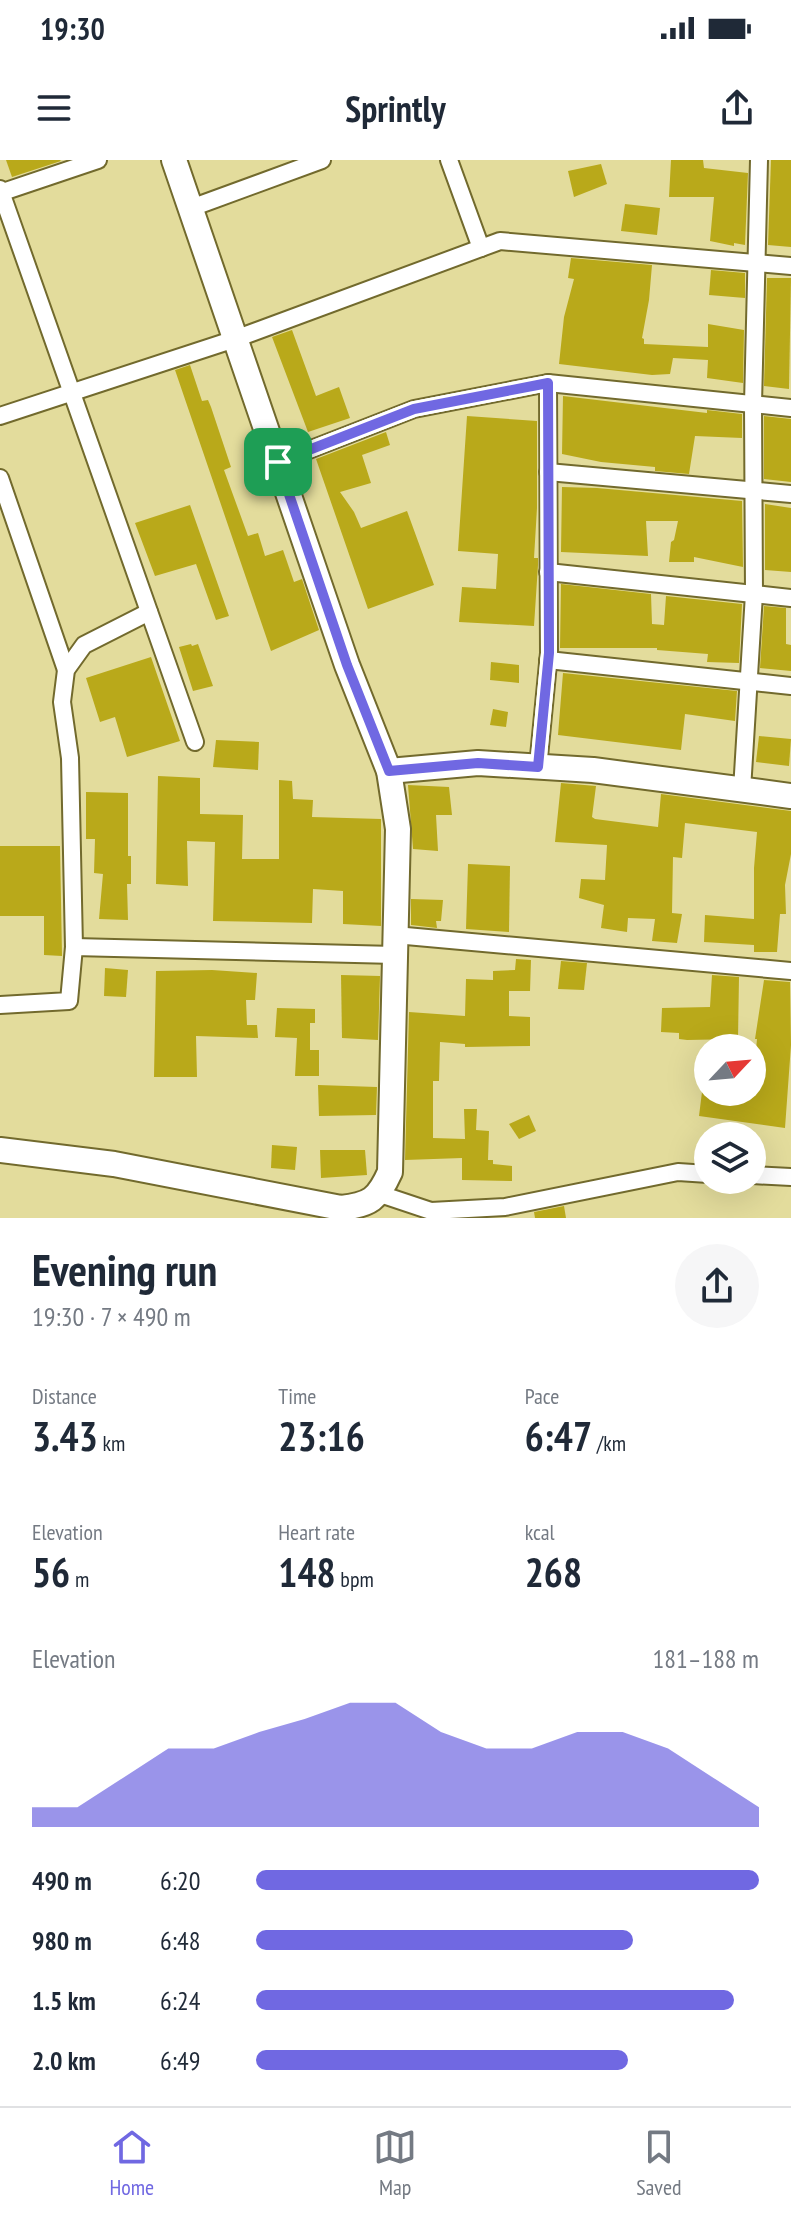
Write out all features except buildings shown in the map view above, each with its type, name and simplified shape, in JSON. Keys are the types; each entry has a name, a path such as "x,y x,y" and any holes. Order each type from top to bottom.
{"street":[{"path":"0,1150 114,1164 341,1208 361,1206 380,1194 390,1172 398,829 389,771 347,665 174,160"},
{"path":"191,208 322,160"},
{"path":"449,160 481,248"},
{"path":"742,790 754,594 753,404 759,160"},
{"path":"91,161 0,192 195,742"},
{"path":"0,416 235,339 500,241 791,266"},
{"path":"278,462 414,409 548,383 791,408"},
{"path":"538,767 548,660 548,383"},
{"path":"548,472 791,494"},
{"path":"0,478 66,670 62,702 70,758 74,947 69,1001 0,1005"},
{"path":"548,572 791,598"},
{"path":"66,670 84,645 149,612"},
{"path":"548,660 791,686"},
{"path":"389,771 478,763 593,770 791,796"},
{"path":"74,947 395,945 791,971"},
{"path":"380,1194 431,1211 490,1208 678,1172 694,1173"},
{"path":"766,1176 791,1177"}],"route":[{"path":"548,383 549,653 538,767 478,763 389,771 347,665 278,462 414,409 548,383"}]}
